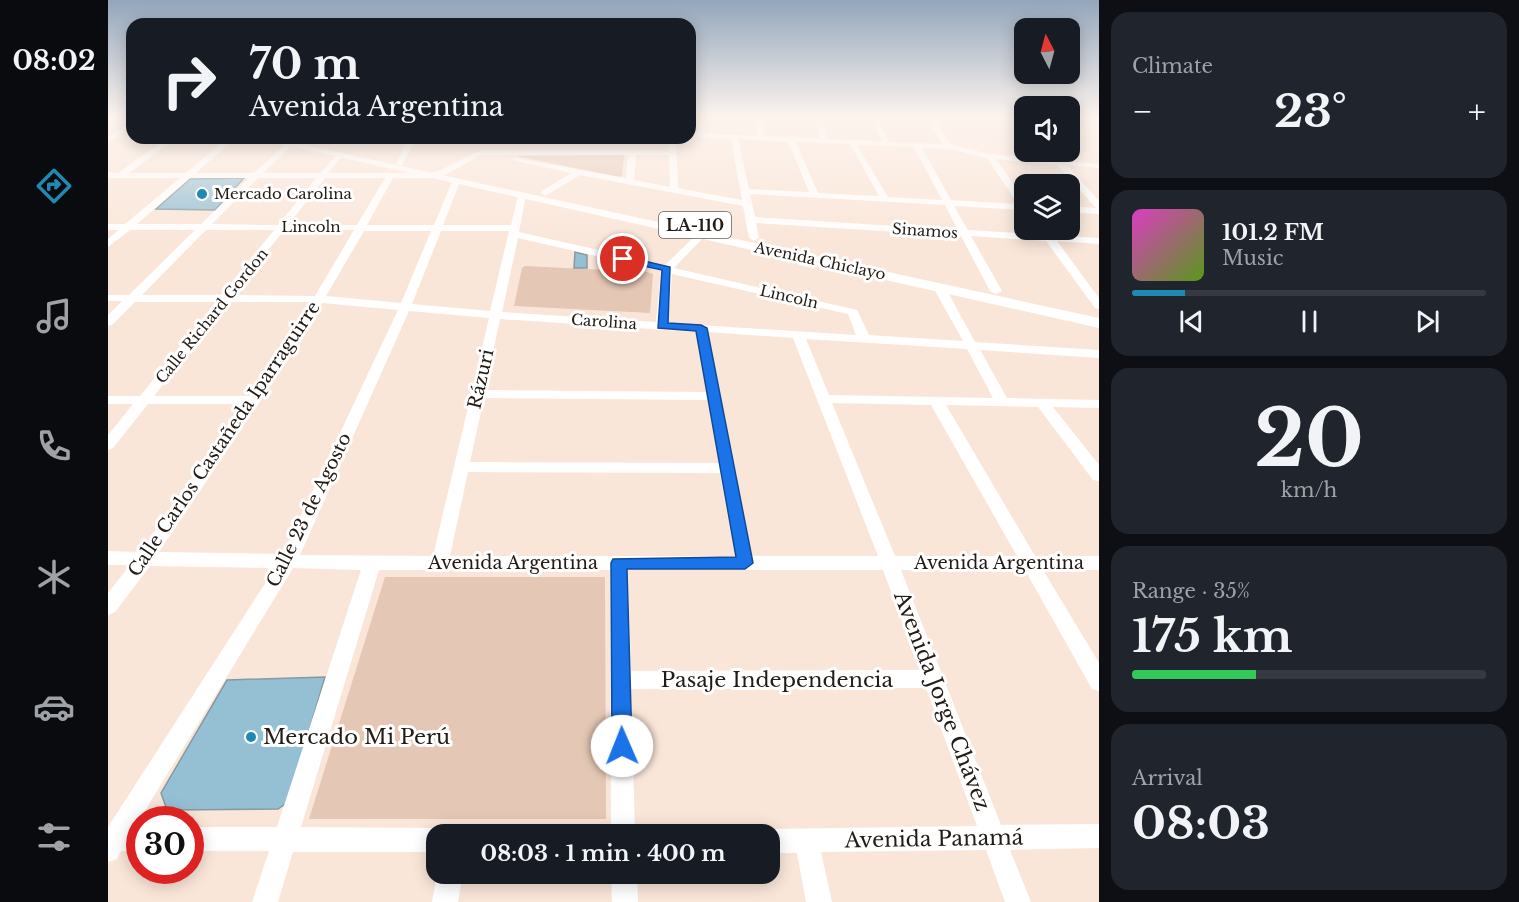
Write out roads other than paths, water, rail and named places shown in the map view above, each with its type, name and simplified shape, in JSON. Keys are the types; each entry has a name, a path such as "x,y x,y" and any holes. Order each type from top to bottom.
{"main road":[{"name":"Avenida Chiclayo","path":"348,159 544,194 1099,313"},
{"name":"Avenida Chiclayo","path":"384,159 522,196 1099,321"}],"street":[{"path":"108,184 143,159"},
{"path":"108,244 206,159"},
{"path":"108,322 271,159"},
{"name":"Calle Richard Gordon","path":"108,445 335,159"},
{"name":"Avenida Chiclayo","path":"366,159 1099,321"},
{"path":"108,175 441,176 470,159"},
{"path":"512,159 748,204"},
{"path":"630,182 632,159"},
{"path":"673,159 674,190"},
{"path":"738,159 754,238"},
{"path":"799,159 815,195"},
{"path":"862,159 885,199"},
{"path":"925,159 996,291"},
{"path":"992,159 1014,191"},
{"path":"1059,162 1099,166"},
{"path":"1059,162 1099,206"},
{"path":"544,194 579,172"},
{"name":"Calle Carlos Castañeda Iparraguirre","path":"108,607 145,559 295,340 391,175"},
{"name":"Calle 23 de Agosto","path":"110,843 288,562 405,307 437,227 441,176"},
{"path":"745,191 1014,205"},
{"name":"Rázuri","path":"440,563 522,196"},
{"path":"1080,210 1099,211"},
{"name":"Sinamos","path":"751,220 1014,236"},
{"name":"Lincoln","path":"108,227 437,227 514,231 853,312 864,339"},
{"path":"662,326 667,269 700,236"},
{"path":"1050,240 1099,306"},
{"name":"Sinamos","path":"1080,240 1099,241"},
{"path":"939,287 1002,402"},
{"name":"Carolina","path":"108,298 319,299 496,315 1099,354"},
{"path":"701,328 745,563"},
{"name":"Avenida Jorge Chávez","path":"798,334 934,679 1018,902"},
{"path":"478,394 714,396"},
{"path":"823,399 1099,404"},
{"path":"108,400 254,400"},
{"path":"936,401 1099,682"},
{"path":"1042,403 1098,473"},
{"path":"461,467 728,468"},
{"name":"Avenida Argentina","path":"108,558 372,563 1099,563"},
{"path":"265,902 372,563"},
{"path":"619,563 623,824"},
{"name":"Pasaje Independencia","path":"621,680 934,679"},
{"name":"Avenida Panamá","path":"780,841 1099,836"},
{"path":"204,840 426,840"},
{"path":"110,843 126,841"},
{"path":"807,842 819,902"},
{"path":"445,902 448,884"},
{"path":"624,884 625,902"}],"place":[{"name":"Mercado Carolina","path":"202,194"},
{"name":"Mercado Mi Perú","path":"251,737"}]}
